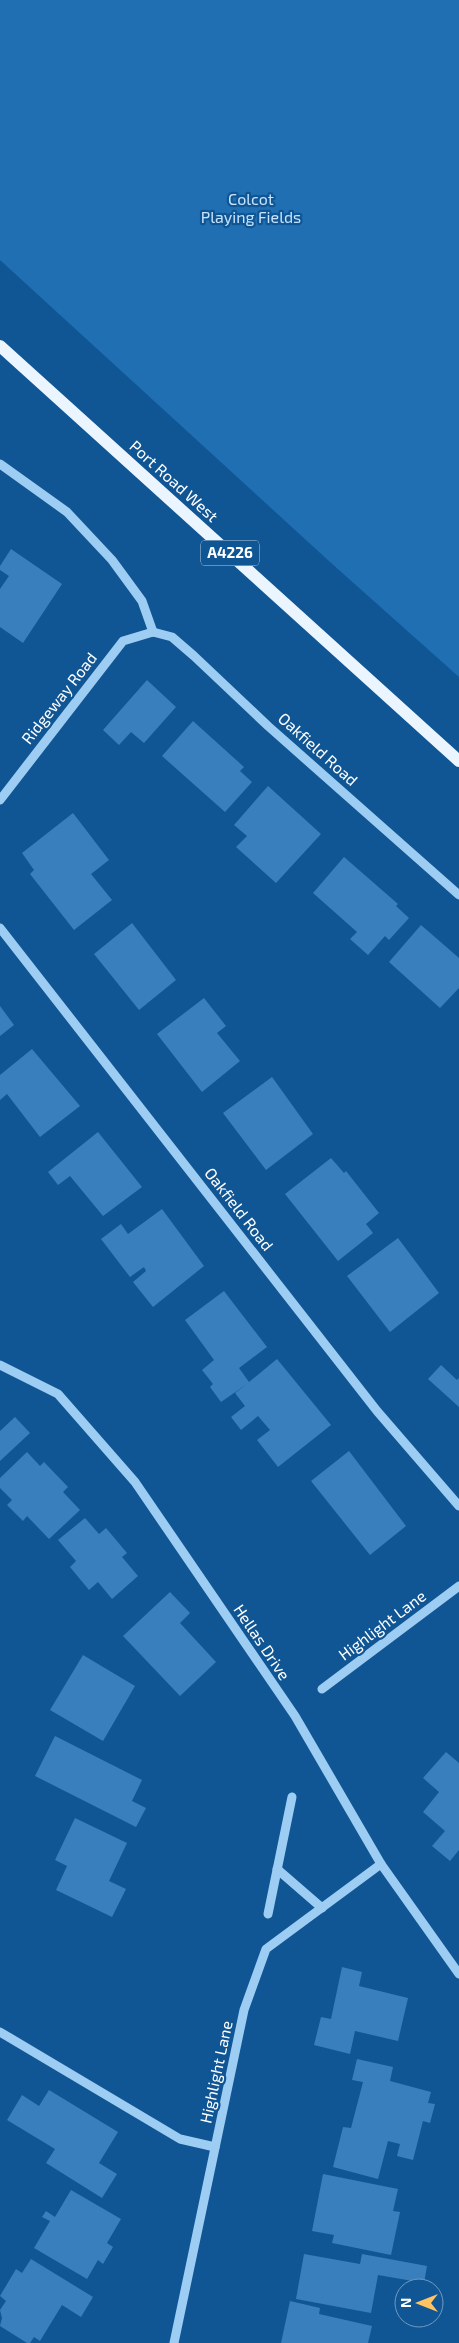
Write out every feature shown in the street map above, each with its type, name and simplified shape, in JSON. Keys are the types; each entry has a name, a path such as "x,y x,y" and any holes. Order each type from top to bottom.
{"main road":[{"name":"Port Road West","path":"0,346 459,761"}],"street":[{"path":"0,464 67,512 112,560 142,601 154,632"},
{"name":"Ridgeway Road","path":"0,800 123,641 154,632"},
{"name":"Oakfield Road","path":"154,632 172,637 268,726 459,895"},
{"name":"Oakfield Road","path":"0,928 376,1411 459,1506"},
{"name":"Hellas Drive","path":"0,1365 58,1394 136,1482 294,1716 381,1864 459,1974"},
{"name":"Highlight Lane","path":"322,1689 459,1586"},
{"path":"268,1914 292,1797"},
{"name":"Highlight Lane","path":"174,2343 244,2010 266,1949 381,1864"},
{"path":"277,1869 322,1908"},
{"path":"0,2032 180,2139 215,2147"}],"green space":[{"name":"Colcot Playing Fields","path":"0,0 459,0 459,677 330,562 0,260"}],"building":[{"path":"11,549 62,584 23,643 0,627 0,589 9,576 0,570 0,566"},
{"path":"147,680 176,707 144,743 131,732 119,745 103,730"},
{"path":"193,721 244,767 240,771 252,782 225,812 162,756"},
{"path":"268,786 321,834 276,883 236,847 247,836 234,825"},
{"path":"73,813 109,860 91,874 112,900 74,930 30,874 34,870 22,853"},
{"path":"344,857 398,904 396,906 409,918 389,940 385,936 368,955 350,939 357,932 313,893"},
{"path":"132,923 176,980 139,1010 94,954"},
{"path":"421,925 459,958 459,988 440,1008 389,962"},
{"path":"204,998 226,1026 217,1033 240,1061 202,1092 157,1034"},
{"path":"0,1006 14,1025 0,1036"},
{"path":"32,1049 80,1106 40,1137 7,1094 0,1100 0,1075"},
{"path":"272,1077 313,1134 266,1170 223,1113"},
{"path":"98,1132 142,1187 103,1216 70,1176 58,1185 48,1172"},
{"path":"331,1158 344,1173 346,1171 379,1213 366,1224 373,1233 338,1261 285,1194"},
{"path":"162,1209 204,1266 153,1307 133,1282 146,1271 144,1267 130,1277 101,1239 121,1224 128,1234"},
{"path":"398,1238 439,1293 390,1332 347,1276"},
{"path":"224,1291 267,1347 239,1368 249,1382 277,1359 331,1425 278,1467 257,1440 270,1430 258,1416 241,1430 231,1417 245,1406 235,1393 247,1384 221,1402 210,1387 213,1384 202,1370 214,1360 185,1320"},
{"path":"441,1365 457,1380 459,1378 459,1407 428,1379"},
{"path":"15,1417 30,1433 0,1461 0,1431"},
{"path":"349,1451 406,1526 370,1555 311,1481"},
{"path":"27,1452 40,1466 44,1462 68,1487 63,1492 80,1510 49,1539 27,1516 23,1521 7,1505 12,1500 0,1488 0,1478"},
{"path":"85,1518 99,1534 106,1528 127,1553 122,1557 138,1576 112,1599 98,1582 89,1590 70,1567 76,1561 58,1540"},
{"path":"170,1592 190,1613 180,1623 216,1662 180,1696 123,1636"},
{"path":"83,1655 135,1686 103,1741 50,1710"},
{"path":"55,1736 142,1780 132,1801 146,1808 136,1827 35,1776"},
{"path":"446,1752 459,1763 459,1850 450,1861 432,1846 445,1831 423,1812 439,1792 423,1778"},
{"path":"75,1818 127,1843 109,1881 126,1889 112,1917 56,1890 67,1866 55,1860"},
{"path":"342,1967 362,1972 359,1986 408,1998 398,2041 355,2031 350,2054 314,2045 321,2017 331,2019"},
{"path":"357,2059 393,2067 390,2081 431,2092 428,2103 435,2104 430,2123 423,2121 413,2160 397,2156 400,2144 388,2141 378,2179 333,2167 343,2127 351,2128 363,2082 352,2080"},
{"path":"49,2090 118,2132 99,2163 117,2174 102,2198 46,2163 55,2149 7,2120 22,2095 39,2106"},
{"path":"323,2174 398,2189 393,2211 400,2212 391,2255 332,2243 334,2235 312,2231"},
{"path":"71,2190 121,2219 107,2243 113,2247 103,2264 98,2260 87,2279 34,2248 50,2221 42,2217 46,2211 55,2217"},
{"path":"304,2254 360,2264 362,2254 427,2266 425,2278 395,2278 378,2275 371,2313 296,2299"},
{"path":"31,2259 93,2297 81,2317 62,2305 40,2341 34,2337 30,2343 27,2343 0,2326 2,2318 0,2310 6,2301 0,2296 16,2269 22,2273"},
{"path":"290,2301 320,2308 319,2314 372,2326 368,2343 281,2343"}]}
